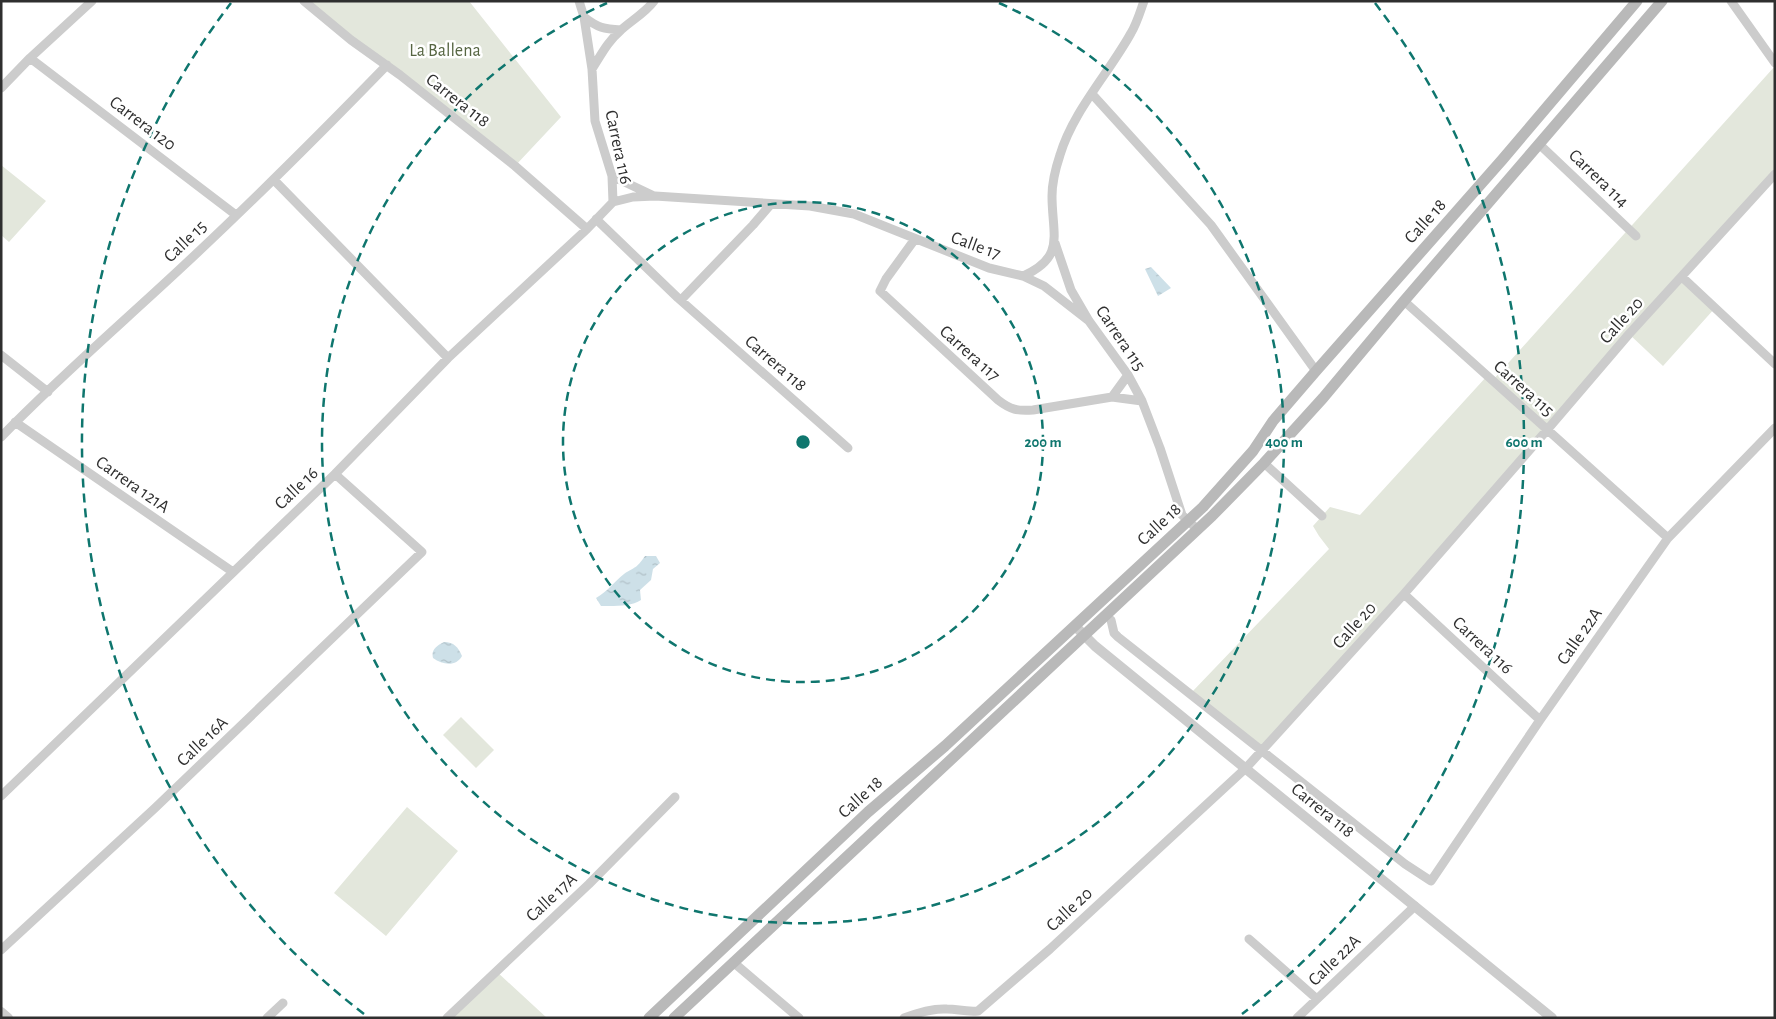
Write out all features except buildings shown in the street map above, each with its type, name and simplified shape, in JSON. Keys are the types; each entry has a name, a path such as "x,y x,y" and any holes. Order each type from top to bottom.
{"main road":[{"name":"Calle 18","path":"649,1018 868,812 945,746 1188,521 1253,451 1273,421 1502,160 1637,1"},
{"name":"Calle 18","path":"674,1018 1198,530 1264,463 1323,398 1662,1"}],"street":[{"path":"1,88 30,58 92,1"},
{"name":"Carrera 118","path":"304,1 351,40 387,65 515,166 587,229"},
{"name":"Carrera 116","path":"579,1 584,17 592,69 594,121 612,176 613,202"},
{"path":"592,69 607,44 621,30 647,10 654,1"},
{"path":"1023,276 1038,270 1049,257 1055,243 1052,194 1059,156 1069,131 1132,32 1144,1"},
{"path":"1731,1 1775,64"},
{"path":"584,17 596,26 621,30"},
{"name":"Carrera 120","path":"30,58 236,214"},
{"name":"Calle 15","path":"1,437 274,180 387,65"},
{"path":"1092,94 1211,225 1316,371"},
{"name":"Carrera 114","path":"1539,144 1636,236"},
{"name":"Calle 20","path":"904,1018 929,1010 978,1011 1050,949 1246,768 1404,594 1628,334 1775,174"},
{"path":"612,176 655,196"},
{"path":"274,180 448,358"},
{"name":"Calle 17","path":"613,202 633,197 655,196 810,206 854,214 989,268 1023,276 1044,286 1089,321"},
{"name":"Calle 16","path":"1,796 334,474 448,358 587,229 613,202"},
{"path":"680,300 771,204"},
{"name":"Carrera 118","path":"596,219 680,300 848,448"},
{"name":"Carrera 117","path":"915,239 886,279 880,291 1009,408 1021,411 1034,410 1112,397 1142,401"},
{"name":"Carrera 115","path":"1055,243 1072,290 1089,321 1128,375 1142,401 1182,515 1198,530"},
{"path":"1682,277 1775,364"},
{"name":"Carrera 115","path":"1404,301 1668,538"},
{"path":"1,355 48,392"},
{"path":"1112,397 1128,375"},
{"name":"Carrera 121A","path":"15,422 233,572"},
{"name":"Calle 22A","path":"1262,751 1405,864 1431,881 1540,720 1668,538 1775,428"},
{"path":"1264,463 1322,516"},
{"name":"Calle 16A","path":"1,950 155,808 422,552 334,474"},
{"name":"Carrera 116","path":"1404,594 1540,720"},
{"path":"1111,620 1114,633 1118,637 1262,751"},
{"name":"Carrera 118","path":"1075,626 1552,1018"},
{"name":"Calle 17A","path":"447,1018 589,884 675,797"},
{"name":"Calle 22A","path":"1297,1018 1414,906"},
{"path":"1249,939 1317,999"},
{"path":"733,962 799,1018"},
{"path":"267,1018 283,1004"},
{"path":"1,1012 8,1018"}],"green space":[{"name":"La Ballena","path":"304,1 469,1 561,117 515,166"},
{"path":"1775,66 1775,174 1682,277 1715,308 1663,366 1629,334 1262,751 1191,693 1329,549 1313,526 1330,507 1360,515 1487,376 1492,381"},
{"path":"1,165 46,201 9,242 1,235"},
{"path":"461,717 494,750 476,768 443,735"},
{"path":"407,807 458,851 386,936 334,893"},
{"path":"496,971 547,1018 447,1018"}],"water":[{"path":"1151,267 1171,288 1158,296 1145,269"},
{"path":"645,556 656,556 660,563 653,569 651,580 640,590 641,600 627,605 601,606 596,598 624,574 638,565"},
{"path":"444,642 453,644 459,650 462,656 459,660 449,664 433,658 435,649"}]}
